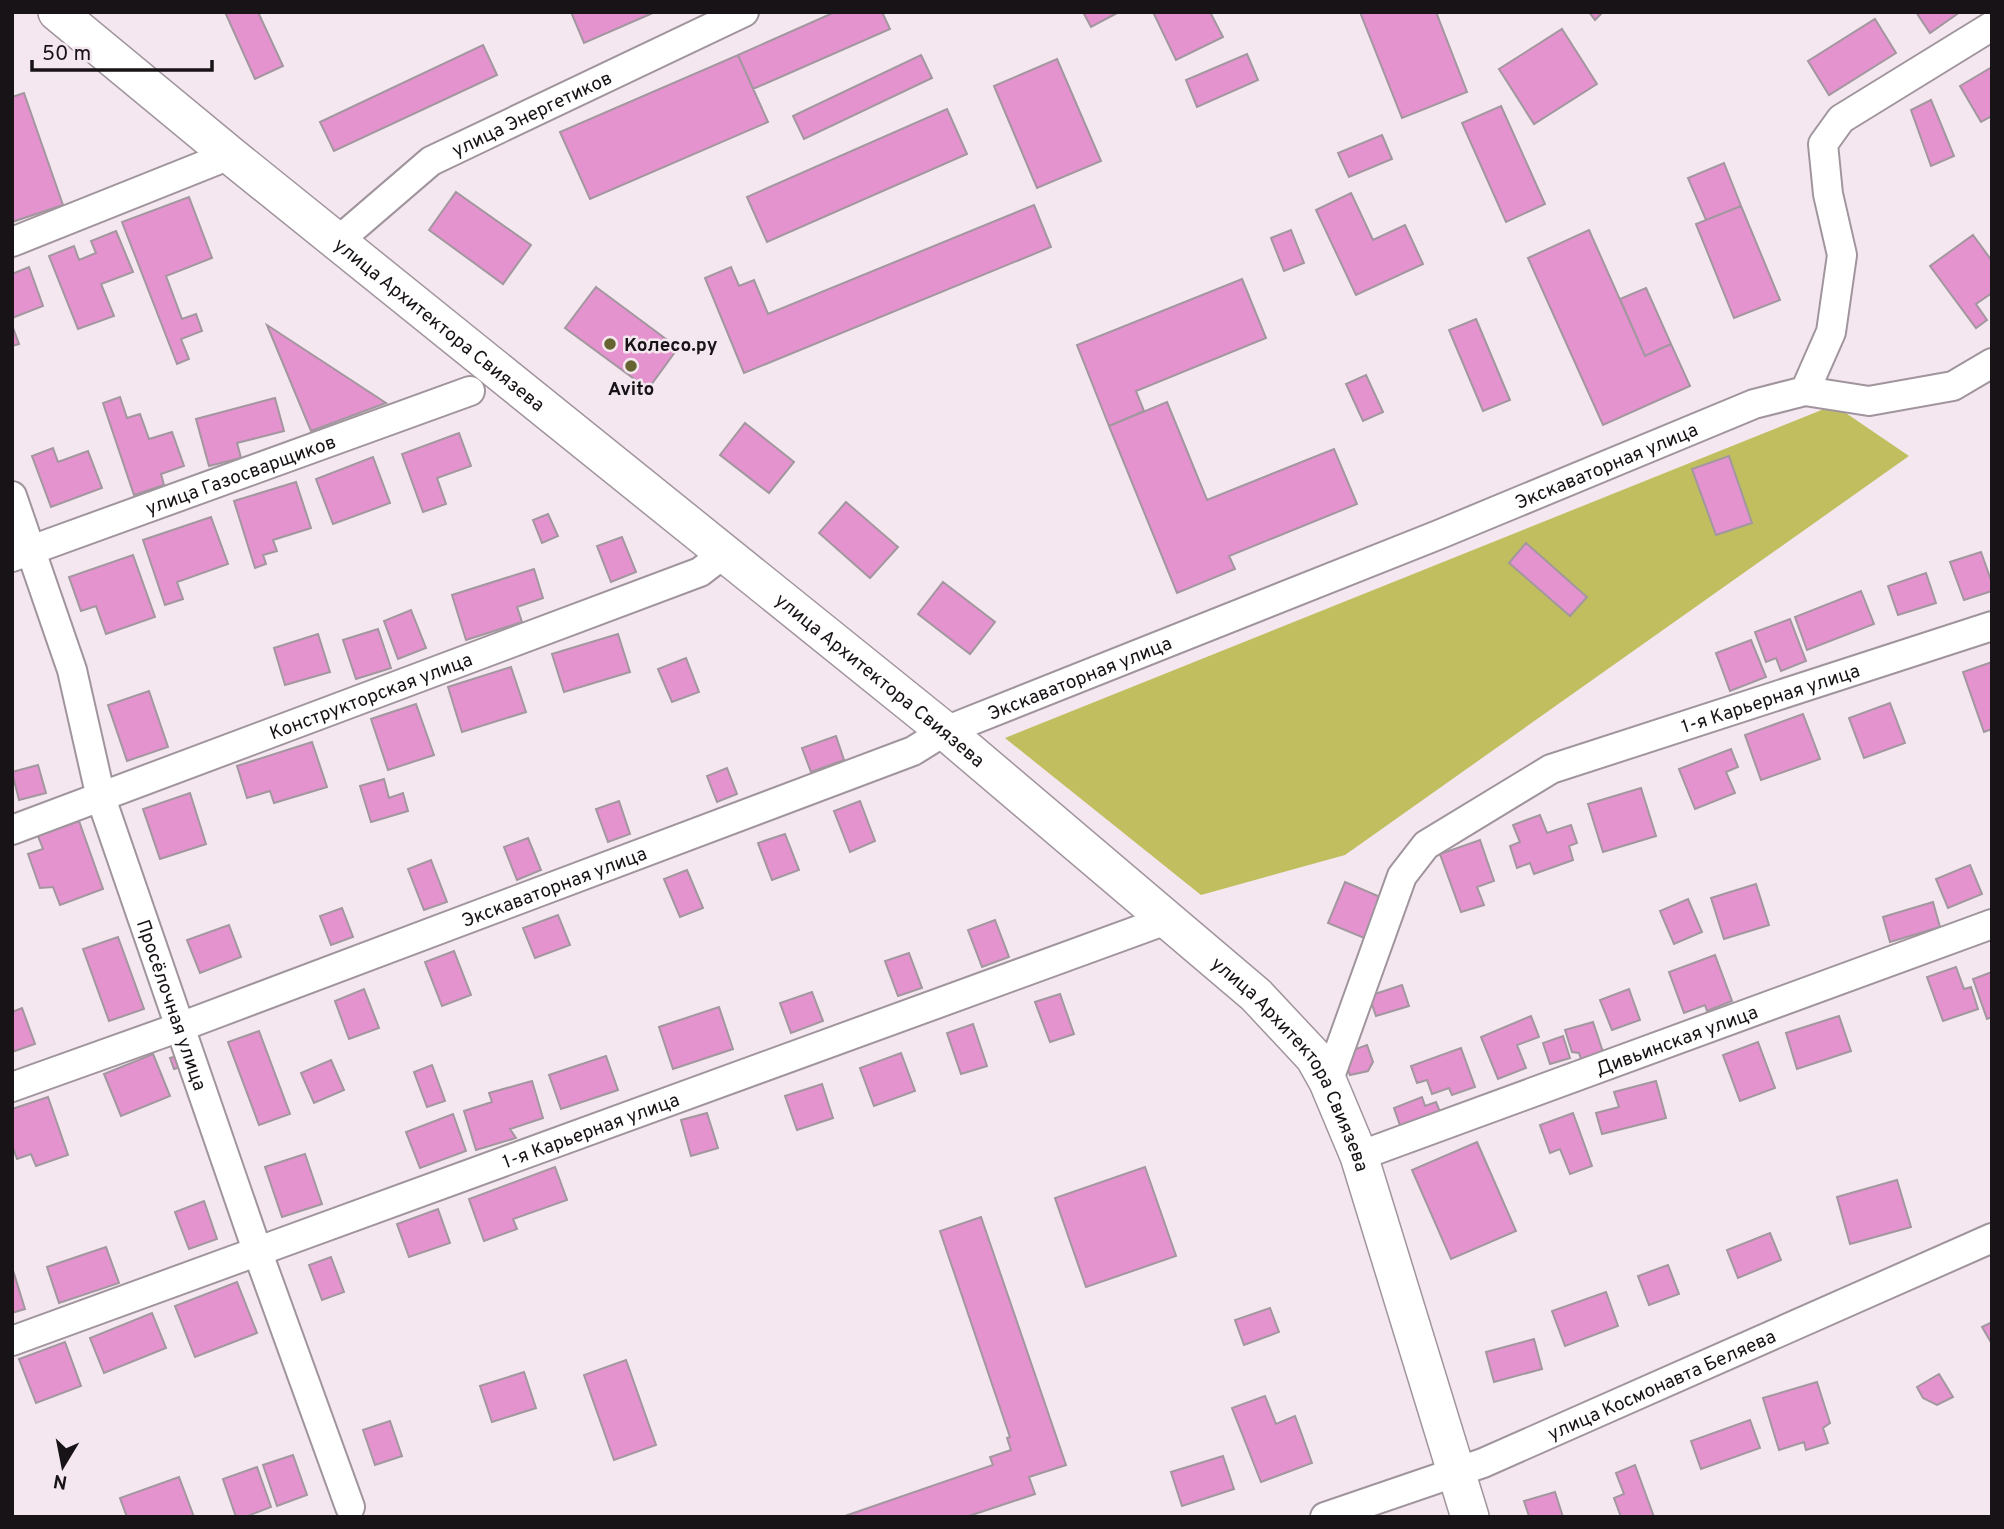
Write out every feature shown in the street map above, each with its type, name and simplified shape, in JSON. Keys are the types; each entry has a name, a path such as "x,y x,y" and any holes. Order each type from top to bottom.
{"main road":[{"name":"улица Архитектора Свиязева","path":"57,12 230,155 945,730 1256,995 1314,1057 1328,1082 1359,1156 1470,1517"}],"street":[{"name":"улица Энергетиков","path":"338,241 431,161 744,12"},
{"path":"1805,391 1831,332 1842,255 1828,194 1823,144 1841,119 1992,26"},
{"path":"12,242 230,155"},
{"name":"Экскаваторная улица","path":"12,1087 180,1027 913,751 945,730 1438,535 1754,404 1805,391 1869,401 1953,386 1992,363"},
{"name":"улица Газосварщиков","path":"22,553 470,391"},
{"name":"Просёлочная улица","path":"12,496 22,553 72,670 101,798 349,1507"},
{"name":"Конструкторская улица","path":"12,830 700,572 726,552"},
{"name":"1-я Карьерная улица","path":"1328,1082 1402,876 1426,845 1550,769 1992,626"},
{"name":"1-я Карьерная улица","path":"12,1341 1169,919"},
{"name":"Дивьинская улица","path":"1359,1156 1992,924"},
{"name":"улица Космонавта Беляева","path":"1325,1517 1483,1463 1992,1238"}],"shaded area":[{"path":"1834,405 1909,456 1345,855 1201,895 1005,738"}],"building":[{"path":"225,12 258,12 283,66 255,79"},
{"path":"571,12 655,12 584,43"},
{"path":"835,12 882,12 890,29 753,89 738,55"},
{"path":"1083,12 1119,12 1091,27"},
{"path":"1153,12 1210,12 1223,37 1176,60"},
{"path":"1360,12 1436,12 1467,92 1402,118"},
{"path":"1589,12 1603,12 1595,20"},
{"path":"1916,12 1960,12 1930,33"},
{"path":"1875,19 1896,53 1829,95 1808,61"},
{"path":"1562,29 1597,84 1534,124 1499,69"},
{"path":"483,45 497,75 334,151 320,122"},
{"path":"1247,54 1258,80 1197,107 1186,80"},
{"path":"738,55 768,122 590,199 560,132"},
{"path":"921,55 932,78 804,139 793,116"},
{"path":"1057,59 1101,161 1037,188 994,86"},
{"path":"1992,67 1992,116 1981,122 1960,86"},
{"path":"24,93 63,205 12,222 12,97"},
{"path":"1931,100 1954,156 1931,166 1911,110"},
{"path":"1501,106 1545,204 1506,222 1462,123"},
{"path":"947,109 967,154 767,242 747,197"},
{"path":"1382,135 1392,159 1349,177 1338,153"},
{"path":"1724,163 1741,206 1706,220 1688,178"},
{"path":"456,192 531,245 503,284 429,230"},
{"path":"1351,193 1373,240 1405,225 1423,264 1356,295 1316,210"},
{"path":"189,197 212,258 166,276 182,319 196,314 202,331 181,339 189,359 177,364 122,222"},
{"path":"1034,205 1051,247 744,373 705,278 731,267 739,286 754,280 768,314"},
{"path":"1741,206 1780,300 1734,318 1696,224"},
{"path":"1291,230 1304,263 1284,271 1271,238"},
{"path":"1589,230 1645,356 1671,344 1690,386 1603,425 1528,258"},
{"path":"116,231 133,272 101,284 114,316 78,329 49,256 74,246 79,260 96,253 91,241"},
{"path":"1973,235 1992,261 1992,293 1976,304 1987,320 1976,328 1930,266"},
{"path":"29,267 43,306 12,318 12,274"},
{"path":"1242,279 1266,338 1136,391 1144,411 1109,426 1077,345"},
{"path":"596,287 678,348 648,389 565,328"},
{"path":"1646,288 1671,344 1645,356 1620,299"},
{"path":"1476,319 1510,400 1483,411 1449,330"},
{"path":"12,325 19,344 12,346"},
{"path":"267,325 386,403 311,431"},
{"path":"1366,375 1383,412 1363,421 1346,384"},
{"path":"120,397 127,418 140,414 149,439 172,432 184,466 161,474 164,485 134,495 103,403"},
{"path":"275,398 284,431 237,443 241,458 209,466 196,419"},
{"path":"1167,402 1207,500 1334,449 1357,504 1229,556 1235,569 1177,593 1109,426"},
{"path":"745,423 794,462 769,493 720,455"},
{"path":"459,433 471,466 437,478 446,504 423,512 402,454"},
{"path":"53,448 58,462 88,451 102,488 51,507 32,456"},
{"path":"1729,456 1752,523 1716,535 1692,469"},
{"path":"373,457 390,503 333,524 316,479"},
{"path":"296,482 311,528 273,540 277,551 263,555 266,564 255,568 234,501"},
{"path":"846,502 898,547 870,578 819,533"},
{"path":"548,514 558,536 542,543 533,520"},
{"path":"211,517 228,564 177,582 183,599 165,605 143,540"},
{"path":"622,537 636,572 611,582 597,546"},
{"path":"1526,543 1587,597 1570,616 1509,563"},
{"path":"1981,552 1992,583 1992,591 1964,600 1950,562"},
{"path":"133,555 155,617 106,634 96,606 81,611 69,577"},
{"path":"534,569 543,598 517,607 522,622 466,640 452,595"},
{"path":"1926,573 1936,603 1898,615 1888,586"},
{"path":"943,582 995,622 970,654 918,614"},
{"path":"1861,591 1874,624 1807,650 1795,617"},
{"path":"411,610 426,648 398,659 384,621"},
{"path":"1790,619 1806,661 1781,671 1776,658 1766,662 1755,632"},
{"path":"378,629 391,668 356,679 343,640"},
{"path":"318,634 330,672 285,685 274,648"},
{"path":"618,634 630,672 564,692 552,654"},
{"path":"1751,640 1766,677 1730,691 1716,653"},
{"path":"686,658 699,692 672,702 658,669"},
{"path":"1992,662 1992,729 1984,732 1963,672"},
{"path":"511,667 526,712 462,732 448,687"},
{"path":"149,691 168,747 127,761 108,705"},
{"path":"1890,703 1905,743 1864,758 1849,718"},
{"path":"416,704 434,755 388,770 371,719"},
{"path":"1803,714 1820,759 1761,780 1745,735"},
{"path":"836,736 844,760 811,772 802,748"},
{"path":"312,742 327,787 274,803 270,791 247,798 237,766"},
{"path":"1731,749 1738,767 1726,772 1735,793 1695,809 1679,769"},
{"path":"38,765 46,793 19,800 12,772"},
{"path":"727,768 737,794 717,802 707,776"},
{"path":"384,779 389,798 403,793 408,811 371,822 360,786"},
{"path":"1641,788 1656,836 1603,852 1588,804"},
{"path":"190,793 206,844 160,859 143,809"},
{"path":"619,801 630,834 608,842 596,809"},
{"path":"860,801 875,841 850,852 834,811"},
{"path":"1540,815 1547,833 1571,825 1577,843 1569,846 1573,860 1534,874 1530,863 1517,868 1510,846 1520,842 1513,825"},
{"path":"79,821 103,889 60,905 53,887 40,888 28,854 43,849 38,836"},
{"path":"785,834 799,870 772,880 758,843"},
{"path":"528,838 541,870 517,880 504,847"},
{"path":"1480,840 1494,881 1477,887 1484,905 1461,912 1440,854"},
{"path":"431,860 447,902 424,910 408,869"},
{"path":"1970,865 1982,894 1948,908 1936,879"},
{"path":"687,870 703,908 680,917 664,879"},
{"path":"1345,882 1385,899 1369,940 1328,923"},
{"path":"1756,884 1769,925 1724,939 1711,898"},
{"path":"1688,899 1702,932 1674,944 1660,911"},
{"path":"1933,902 1940,927 1890,942 1883,917"},
{"path":"342,908 353,937 331,945 320,916"},
{"path":"558,915 570,945 535,958 523,928"},
{"path":"995,920 1009,957 982,967 968,930"},
{"path":"229,925 241,957 200,973 187,940"},
{"path":"118,937 144,1009 109,1021 83,949"},
{"path":"454,951 471,995 442,1006 425,962"},
{"path":"909,953 922,988 898,996 885,961"},
{"path":"1715,955 1732,1001 1707,1011 1705,1005 1684,1013 1669,972"},
{"path":"1956,967 1964,989 1971,987 1978,1009 1943,1021 1927,977"},
{"path":"1992,972 1992,1017 1987,1019 1973,979"},
{"path":"1402,985 1409,1006 1376,1016 1369,996"},
{"path":"364,989 379,1028 349,1039 335,1001"},
{"path":"1629,989 1640,1020 1612,1030 1600,1000"},
{"path":"812,992 823,1021 791,1033 780,1003"},
{"path":"1060,994 1074,1034 1050,1042 1035,1002"},
{"path":"719,1007 733,1049 673,1069 659,1027"},
{"path":"22,1008 35,1044 12,1052 12,1012"},
{"path":"1531,1016 1539,1037 1517,1045 1526,1068 1498,1079 1481,1037"},
{"path":"1839,1016 1851,1051 1797,1069 1786,1033"},
{"path":"1593,1022 1603,1052 1581,1059 1579,1053 1572,1052 1565,1030"},
{"path":"973,1024 987,1066 961,1074 947,1033"},
{"path":"259,1031 290,1114 259,1125 228,1042"},
{"path":"1563,1036 1570,1058 1550,1064 1543,1043"},
{"path":"1758,1042 1775,1088 1740,1101 1723,1055"},
{"path":"1367,1045 1373,1062 1368,1071 1350,1075 1342,1054"},
{"path":"1461,1048 1475,1087 1452,1095 1449,1088 1432,1094 1427,1080 1417,1083 1411,1066"},
{"path":"901,1053 915,1091 874,1106 860,1068"},
{"path":"153,1054 170,1096 121,1116 104,1074"},
{"path":"181,1055 184,1066 174,1069 170,1058"},
{"path":"606,1056 618,1090 561,1109 549,1075"},
{"path":"331,1060 344,1090 314,1103 301,1073"},
{"path":"432,1065 445,1101 427,1107 414,1072"},
{"path":"532,1081 543,1118 510,1129 516,1138 476,1150 464,1111 492,1102 489,1093"},
{"path":"1656,1081 1666,1118 1602,1134 1596,1113 1619,1107 1614,1092"},
{"path":"822,1084 833,1118 797,1130 785,1096"},
{"path":"48,1097 68,1155 36,1166 31,1154 17,1159 12,1145 12,1109"},
{"path":"1422,1097 1425,1106 1436,1102 1443,1119 1403,1134 1394,1108"},
{"path":"707,1113 718,1148 691,1156 681,1120"},
{"path":"1573,1113 1592,1166 1570,1174 1560,1149 1550,1153 1540,1125"},
{"path":"453,1114 466,1151 420,1168 406,1132"},
{"path":"1477,1142 1516,1231 1451,1259 1412,1170"},
{"path":"305,1154 322,1204 282,1217 265,1167"},
{"path":"555,1167 567,1200 513,1219 517,1229 484,1241 469,1199"},
{"path":"1145,1167 1176,1256 1086,1287 1055,1198"},
{"path":"1897,1180 1911,1227 1850,1244 1837,1197"},
{"path":"204,1201 217,1239 189,1249 175,1212"},
{"path":"438,1209 450,1243 409,1257 397,1224"},
{"path":"981,1217 1066,1465 1029,1477 1035,1494 966,1517 842,1517 993,1465 990,1457 1011,1450 1007,1438 1010,1437 940,1231"},
{"path":"1770,1233 1781,1260 1738,1278 1727,1250"},
{"path":"106,1247 119,1283 59,1303 47,1267"},
{"path":"331,1257 344,1292 322,1300 309,1265"},
{"path":"1668,1265 1679,1294 1649,1305 1638,1276"},
{"path":"12,1267 25,1309 12,1313"},
{"path":"237,1282 257,1333 195,1357 175,1306"},
{"path":"1606,1292 1618,1326 1565,1346 1552,1311"},
{"path":"1270,1308 1279,1332 1244,1345 1235,1320"},
{"path":"152,1313 166,1348 104,1373 90,1338"},
{"path":"1992,1322 1992,1344 1982,1327"},
{"path":"1534,1339 1542,1369 1494,1382 1486,1352"},
{"path":"65,1342 81,1386 36,1403 19,1359"},
{"path":"626,1360 656,1445 614,1460 584,1375"},
{"path":"524,1372 536,1408 492,1422 480,1386"},
{"path":"1939,1374 1953,1397 1937,1405 1923,1398 1917,1387"},
{"path":"1817,1382 1830,1423 1823,1428 1828,1443 1806,1450 1804,1442 1779,1450 1763,1398"},
{"path":"1265,1396 1276,1424 1295,1416 1312,1463 1261,1482 1232,1408"},
{"path":"1750,1420 1760,1448 1701,1469 1691,1441"},
{"path":"390,1421 402,1456 375,1465 363,1430"},
{"path":"293,1455 307,1495 277,1506 263,1465"},
{"path":"1223,1456 1234,1489 1182,1506 1171,1472"},
{"path":"1635,1465 1654,1517 1621,1517 1614,1498 1624,1494 1616,1473"},
{"path":"257,1467 271,1507 245,1517 236,1517 223,1479"},
{"path":"179,1477 194,1517 127,1517 120,1498"},
{"path":"1555,1492 1563,1517 1526,1517 1529,1516 1524,1501"}],"place":[{"name":"Колесо.ру","path":"610,344"},
{"name":"Avito","path":"631,366"}]}
